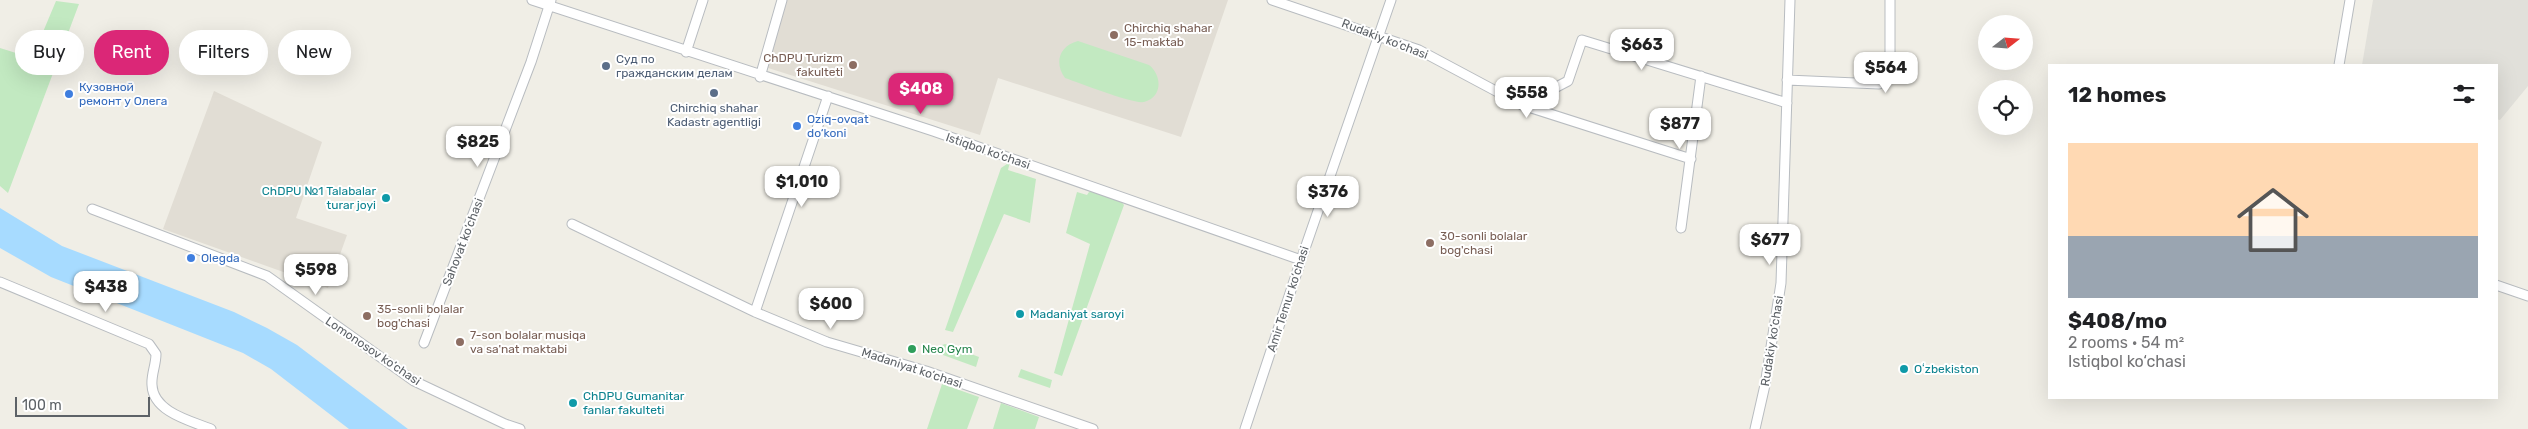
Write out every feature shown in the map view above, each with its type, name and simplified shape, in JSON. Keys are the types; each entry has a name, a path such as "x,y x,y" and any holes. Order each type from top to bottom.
{"street":[{"name":"Istiqbol ko‘chasi","path":"532,0 550,3 686,52 828,96 1301,260"},
{"path":"686,52 703,0"},
{"path":"760,76 782,0"},
{"name":"Rudakiy ko‘chasi","path":"1272,0 1419,50 1522,105 1691,159"},
{"name":"Amir Temur ko‘chasi","path":"1245,429 1391,0"},
{"name":"Rudakiy ko‘chasi","path":"1755,429 1765,385 1781,283 1790,0"},
{"path":"1787,80 1879,84 1886,78 1890,70 1890,0"},
{"path":"2339,64 2350,0"},
{"name":"Sahovat ko‘chasi","path":"424,343 531,62 550,3"},
{"path":"1522,105 1568,82 1582,40 1787,103"},
{"path":"1681,228 1691,159 1694,117 1701,76"},
{"path":"755,312 828,96"},
{"name":"Lomonosov ko‘chasi","path":"92,209 267,276 414,381 505,424 520,429"},
{"name":"Madaniyat ko‘chasi","path":"572,224 755,312 827,342 926,371 1093,429"},
{"path":"0,282 150,344 156,354 151,383 155,397 169,410 211,429"},
{"path":"2498,285 2528,296"}],"shaded area":[{"path":"787,0 1228,0 1181,137 998,78 980,135 765,67"},
{"path":"2373,0 2528,0 2528,86 2500,120 2498,120 2498,64 2362,64"},
{"path":"214,91 322,142 296,218 347,235 328,288 163,229"}],"green space":[{"path":"56,1 79,4 69,30 44,30"},
{"path":"1078,41 1149,65 1158,80 1155,96 1144,102 1138,102 1065,78 1060,67 1060,56 1066,47"},
{"path":"0,48 15,53 15,75 52,75 8,193 0,186"},
{"path":"1010,162 1008,170 1036,179 1030,223 1004,214 953,332 945,330 1001,168"},
{"path":"1077,192 1087,195 1089,192 1104,194 1114,197 1124,205 1062,376 1054,373 1090,244 1066,233"},
{"path":"945,344 979,357 976,367 943,355 940,350 942,345"},
{"path":"1021,369 1052,380 1050,388 1018,377"},
{"path":"942,384 979,397 967,429 927,429"},
{"path":"1001,403 1039,417 1035,429 993,429"}],"water":[{"path":"0,208 62,246 234,312 267,328 297,345 408,429 349,429 271,369 243,353 51,277 0,248"}],"place":[{"name":"Chirchiq shahar 15-maktab","path":"1114,35"},
{"name":"ChDPU Turizm fakulteti","path":"853,65"},
{"name":"Суд по гражданским делам","path":"606,66"},
{"name":"Chirchiq shahar Kadastr agentligi","path":"714,93"},
{"name":"Кузовной ремонт у Олега","path":"69,94"},
{"name":"Oziq-ovqat do‘koni","path":"797,126"},
{"name":"ChDPU №1 Talabalar turar joyi","path":"386,198"},
{"name":"30-sonli bolalar bog'chasi","path":"1430,243"},
{"name":"Olegda","path":"191,258"},
{"name":"Madaniyat saroyi","path":"1020,314"},
{"name":"35-sonli bolalar bog'chasi","path":"367,316"},
{"name":"7-son bolalar musiqa va sa'nat maktabi","path":"460,342"},
{"name":"Neo Gym","path":"912,349"},
{"name":"Oʻzbekiston","path":"1904,369"},
{"name":"ChDPU Gumanitar fanlar fakulteti","path":"573,403"}]}
